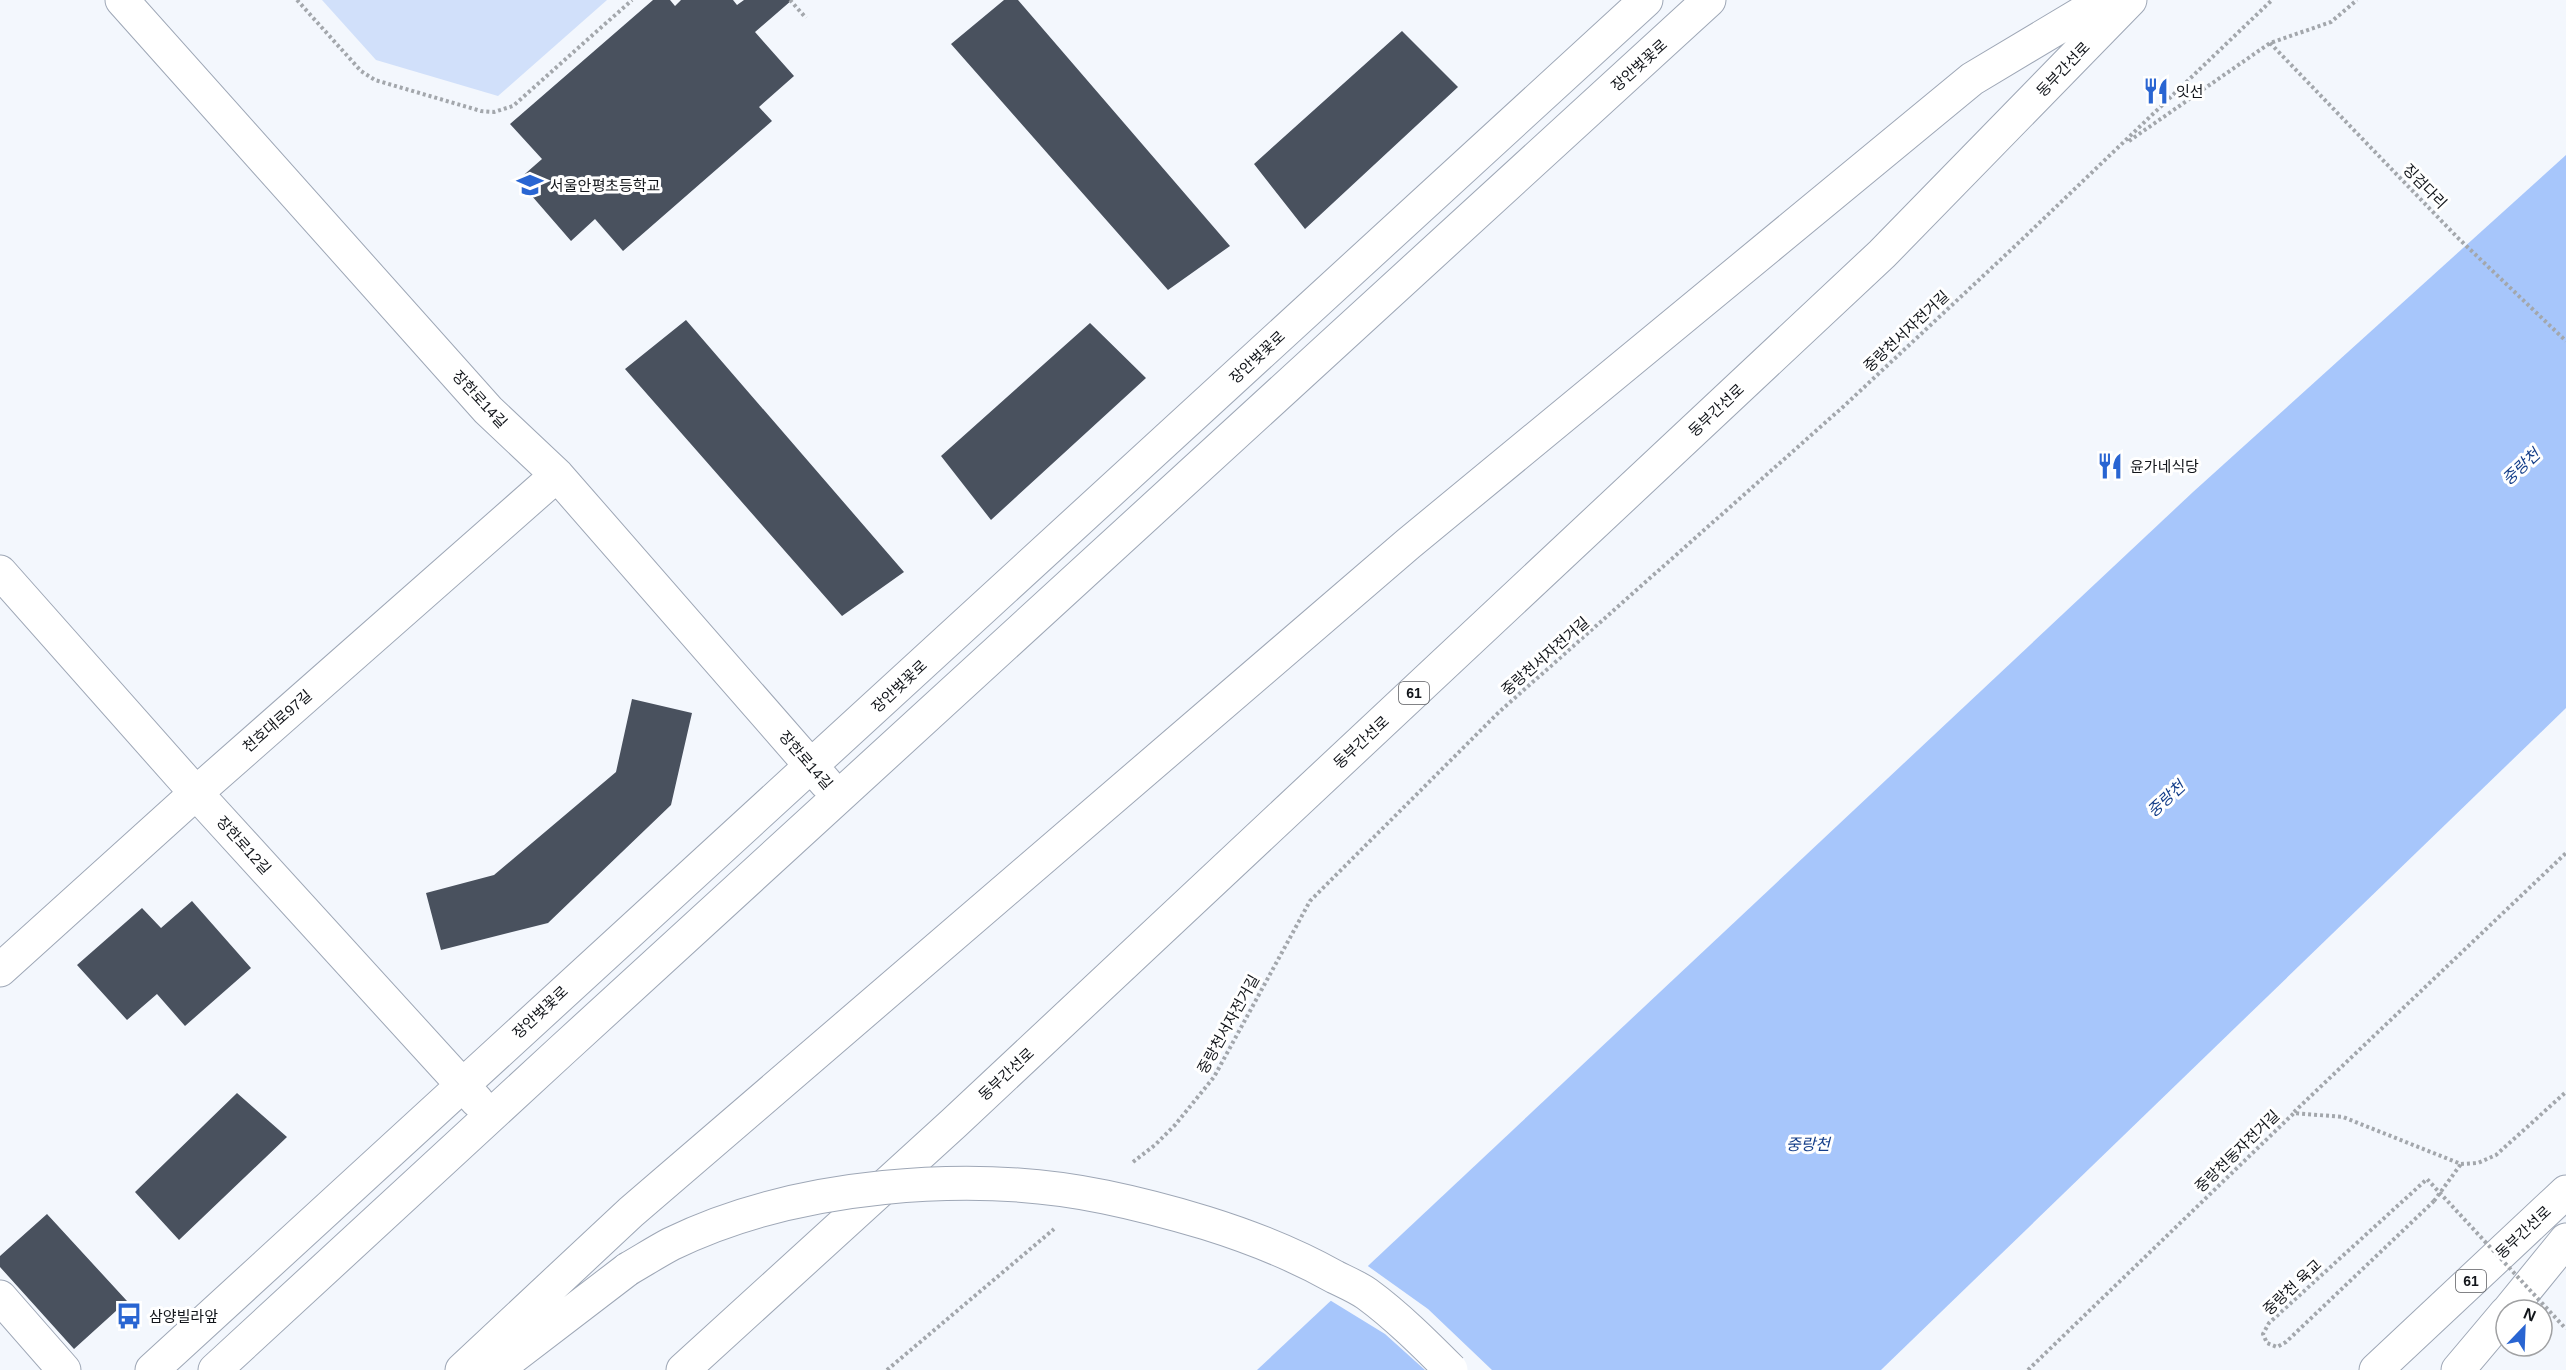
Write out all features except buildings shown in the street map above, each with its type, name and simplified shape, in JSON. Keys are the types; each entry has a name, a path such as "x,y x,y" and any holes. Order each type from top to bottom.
{"main road":[{"name":"장한로14길","path":"122,0 488,411 557,475 839,798"},
{"name":"장안벚꽃로","path":"152,1370 1646,0"},
{"name":"장안벚꽃로","path":"215,1370 1709,0"},
{"path":"462,1370 631,1212 1417,536 1972,79 2104,0"},
{"name":"동부간선로","path":"683,1370 963,1115 1882,254 2130,0"},
{"name":"천호대로97길","path":"0,969 557,475"},
{"name":"장한로12길","path":"0,572 196,793 490,1116"},
{"path":"496,1370 628,1269 671,1244 785,1204 843,1193 904,1186 976,1183 1045,1188 1104,1196 1170,1212 1235,1232 1299,1257 1366,1294 1451,1370"},
{"name":"동부간선로","path":"2376,1370 2566,1192"},
{"path":"2518,1298 2566,1240"},
{"path":"0,1297 64,1370"},
{"path":"2458,1370 2494,1327"}],"path":[{"path":"297,0 361,71 375,80 481,111 494,112 513,106 632,0"},
{"path":"790,0 806,18"},
{"name":"중랑천서자전거길","path":"1131,1164 1155,1146 1214,1077 1310,901 1499,712 1844,406 2272,0"},
{"path":"2118,148 2270,44 2331,22 2357,0"},
{"name":"징검다리","path":"2270,44 2457,237 2566,341"},
{"path":"2294,1113 2566,853"},
{"path":"2461,1164 2478,1163 2496,1155 2566,1092"},
{"name":"중랑천동자전거길","path":"2028,1370 2294,1113 2343,1117 2461,1164"},
{"name":"중랑천 육교","path":"2461,1164 2434,1201 2286,1342 2277,1347 2267,1343 2263,1334 2269,1323 2427,1179 2566,1329"},
{"path":"887,1370 1057,1226"}],"shaded area":[{"path":"322,0 607,0 498,96 376,60"}],"water":[{"name":"중랑천","path":"2566,155 2566,708 1881,1370 1257,1370 2193,492"}],"pier":[{"path":"1365,1264 1428,1309 1492,1370 1425,1370 1385,1334 1328,1299"}],"place":[{"name":"잇선","path":"2156,91"},
{"name":"서울안평초등학교","path":"530,185"},
{"name":"윤가네식당","path":"2110,466"},
{"name":"삼양빌라앞","path":"129,1316"}]}
